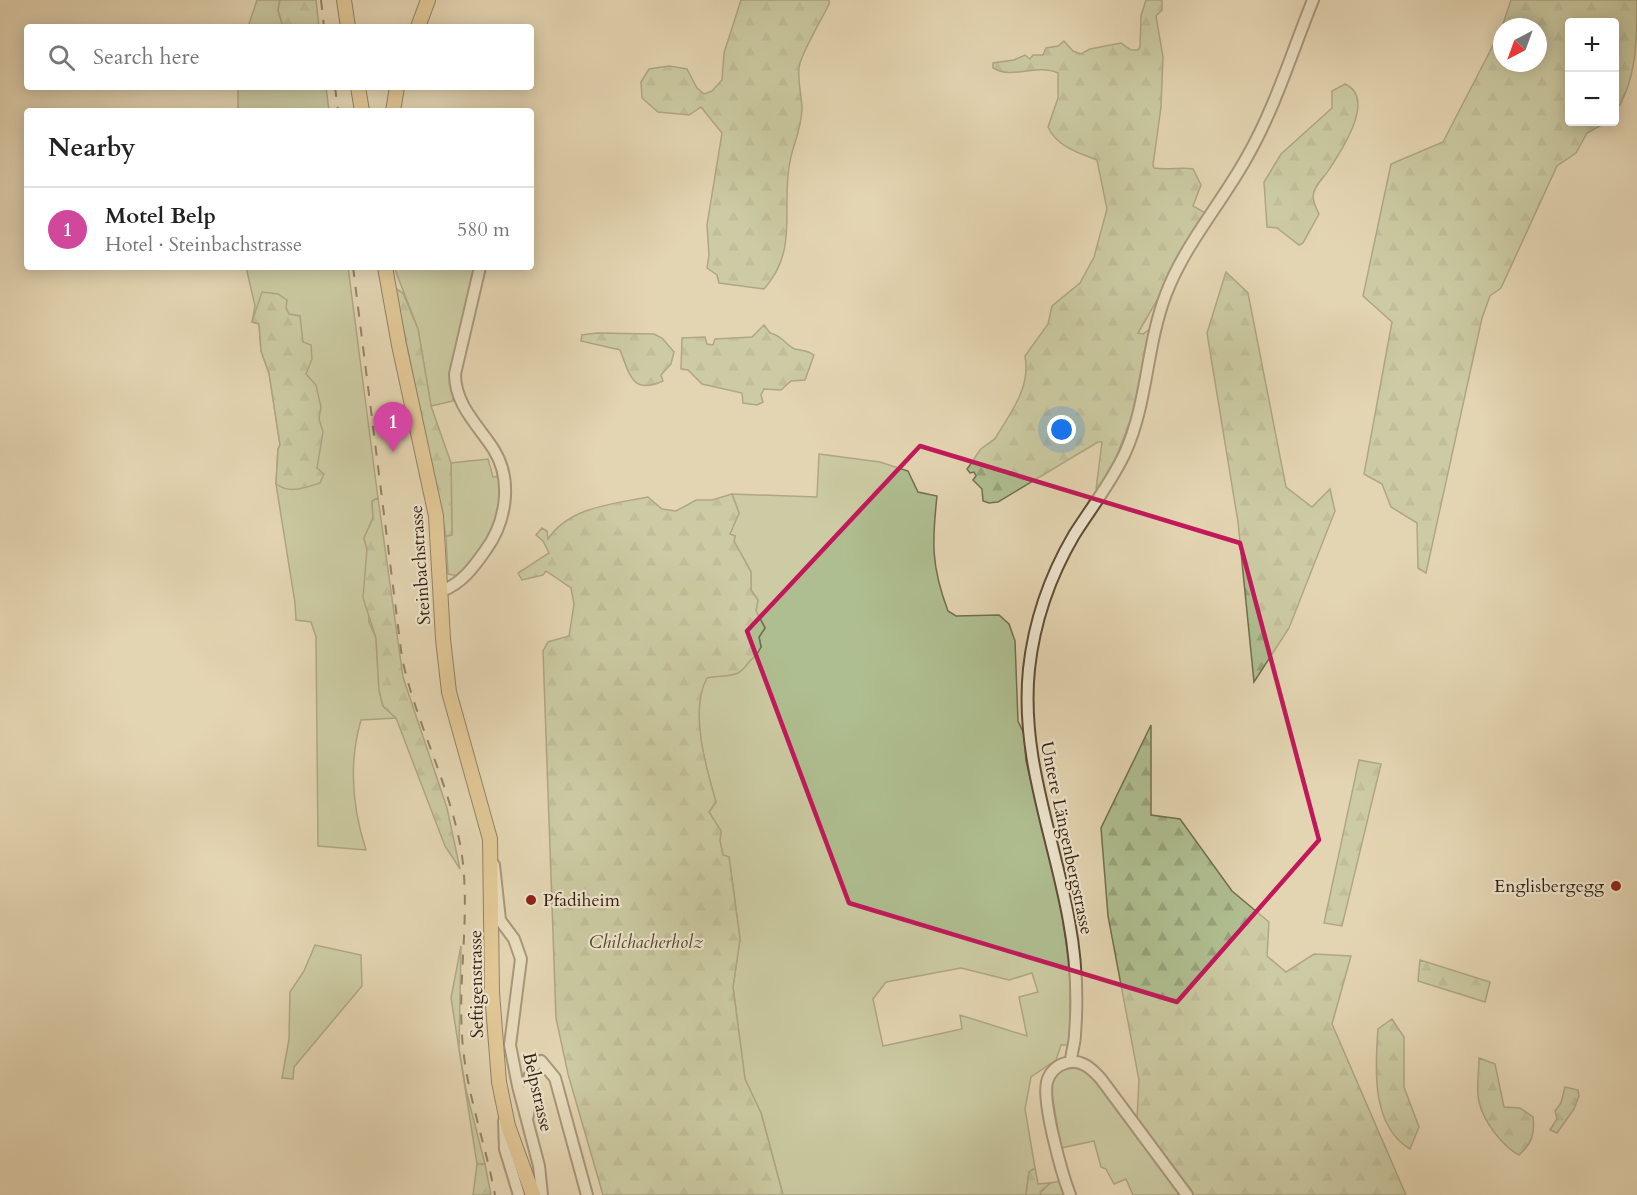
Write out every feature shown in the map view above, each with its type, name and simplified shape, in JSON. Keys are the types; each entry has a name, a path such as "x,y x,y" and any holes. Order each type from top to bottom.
{"main road":[{"path":"344,0 348,24"},
{"path":"419,24 428,0"},
{"path":"358,90 362,108"},
{"path":"394,108 396,90"},
{"name":"Steinbachstrasse","path":"386,270 399,345 436,516 443,639 449,692 485,815 492,858"},
{"name":"Seftigenstrasse","path":"492,858 494,1038 504,1108 516,1153 533,1195"}],"street":[{"name":"Untere Längenbergstrasse","path":"1071,1062 1076,1002 1073,943 1035,778 1028,728 1029,671 1038,625 1052,580 1063,556 1113,477 1129,442 1140,411 1156,324 1173,276 1257,139 1313,0"},
{"path":"442,591 462,580 490,545 498,531 504,504 504,482 499,459 462,405 456,391 455,374 479,270"},
{"name":"Belpstrasse","path":"492,858 498,881 500,920 514,939 521,959 510,1045 542,1182 542,1195"},
{"path":"526,1119 531,1110 529,1075 536,1063 541,1061 555,1078 587,1195"},
{"path":"1071,1195 1056,1145 1046,1090 1051,1072 1060,1065 1071,1062 1085,1065 1101,1079 1186,1195"},
{"name":"Belpstrasse","path":"504,1108 505,1149 519,1195"}],"highlighted area":[{"path":"920,446 1240,543 1319,840 1177,1002 849,903 747,631"}],"green space":[{"path":"257,0 280,0 278,10 282,24 249,24"},
{"path":"280,0 316,0 319,24 282,24 278,10"},
{"path":"741,0 829,0 800,63 802,109 789,167 785,246 775,275 764,289 719,283 717,275 707,268 709,255 707,225 722,133 701,107 689,115 658,112 642,98 641,82 649,69 669,66 687,69 697,88 704,94 712,91 722,80 724,53"},
{"path":"1146,0 1162,0 1162,10 1156,16 1163,57 1161,107 1153,165 1154,168 1159,169 1193,169 1201,185 1193,206 1207,214 1138,333 1143,334 1151,328 1137,403 1114,463 1099,490 1096,489 1102,442 1098,442 998,502 989,503 983,501 982,489 973,480 976,476 974,472 970,473 967,469 981,449 995,439 1013,409 1025,378 1025,356 1048,324 1052,306 1080,283 1094,257 1107,209 1097,160 1076,152 1057,140 1048,127 1058,98 1058,73 1050,70 1001,71 993,68 993,63 1014,60 1025,55 1030,59 1033,55 1043,55 1046,48 1058,46 1064,41 1073,51 1081,54 1090,49 1121,43 1131,50 1138,50 1141,16"},
{"path":"1511,0 1637,0 1634,59 1628,87 1619,106 1619,18 1565,18 1565,126 1600,126 1587,133 1576,153 1557,166 1501,288 1490,296 1482,318 1426,573 1418,568 1417,523 1391,507 1382,484 1364,474 1392,322 1363,296 1391,164 1443,142 1493,45 1493,72 1547,72 1547,18 1505,18"},
{"path":"1345,84 1354,91 1358,100 1354,124 1328,171 1315,188 1313,198 1319,214 1303,243 1299,245 1277,228 1267,227 1264,182 1281,154 1332,108 1332,91"},
{"path":"238,90 326,90 329,108 238,108"},
{"path":"247,270 348,270 378,498 372,501 373,518 364,538 367,549 369,622 376,638 379,690 383,706 396,718 361,720 357,737 353,786 357,818 366,850 318,846 316,637 311,622 296,620 276,484 280,445 269,373 261,351 259,324 252,322 255,306"},
{"path":"395,270 477,270 451,380 453,401 431,406 418,329"},
{"path":"1226,272 1248,293 1286,487 1312,507 1330,489 1335,511 1289,628 1254,682 1238,522 1207,333"},
{"path":"395,288 403,293 418,329 431,406 451,463 452,535 446,536"},
{"path":"262,292 278,294 287,300 286,308 289,314 300,316 303,342 311,345 312,359 306,374 316,385 321,407 319,419 323,432 317,468 324,474 320,483 303,488 287,489 276,484 280,445 269,373 261,351 259,324 252,322"},
{"path":"764,325 770,333 795,349 814,355 805,380 791,381 781,390 764,389 761,395 763,402 757,405 743,403 742,393 702,384 688,370 681,369 682,338 705,337 707,344 713,345 715,339 752,337"},
{"path":"654,334 662,338 674,352 671,364 661,375 663,381 645,386 638,384 630,374 620,350 581,341 582,335"},
{"path":"819,454 880,462 908,471 918,492 937,496 934,554 938,581 948,611 956,616 999,615 1009,624 1015,641 1018,721 1024,734 1026,761 1060,901 1070,969 1070,1040 1067,1045 1061,1045 1056,1060 1031,1077 1025,1109 1035,1168 1029,1172 1026,1195 783,1195 761,1113 745,1080 733,987 740,939 729,857 723,855 720,841 721,831 709,812 716,802 704,756 699,706 707,677 734,673 743,667 761,647 759,637 765,628 756,611 758,600 751,590 751,572 734,541 735,536 729,534 739,513 732,494 817,497","holes":["961,968 1009,980 1032,973 1038,992 1019,997 1027,1036 960,1015 962,1029 883,1046 873,999 886,982"]},
{"path":"488,459 493,477 500,476 496,520 479,552 459,576 448,574 446,536 452,535 451,463"},
{"name":"Chilchacherholz","path":"732,494 739,513 730,534 735,536 734,541 751,572 751,590 758,600 756,611 765,628 759,637 761,647 756,656 741,671 731,675 707,678 699,706 699,722 704,756 716,802 709,812 721,831 720,841 723,855 729,857 740,939 733,987 745,1079 761,1113 783,1195 603,1195 568,1074 556,1018 543,651 548,642 569,636 574,604 571,588 546,571 543,575 522,580 518,573 549,553 543,541 536,535 542,528 547,531 548,539 557,528 580,513 648,497 662,509 676,511 696,500 712,500"},
{"path":"378,498 403,677 447,808 460,869 445,846 396,718 383,706 379,690 376,638 363,598 367,549 364,538 373,518 372,501"},
{"path":"1151,725 1151,815 1180,819 1232,891 1269,922 1267,956 1286,972 1314,954 1351,956 1332,1024 1406,1195 1191,1195 1137,1120 1139,1080 1108,916 1101,828"},
{"path":"1359,760 1381,764 1342,926 1324,923"},
{"path":"315,945 361,955 362,986 294,1067 293,1079 282,1078 289,1039 290,992 304,971"},
{"path":"461,946 459,1048 466,1090 485,1164 477,1164 451,998"},
{"path":"1420,960 1490,982 1485,1002 1418,981"},
{"path":"1392,1019 1404,1037 1404,1087 1419,1127 1410,1149 1397,1139 1388,1126 1378,1095 1376,1061 1378,1029"},
{"path":"1479,1058 1495,1064 1504,1107 1520,1108 1533,1117 1532,1138 1519,1155 1500,1140 1481,1110 1478,1092"},
{"path":"1070,1067 1089,1072 1100,1084 1182,1195 1133,1195 1126,1179 1114,1184 1106,1169 1101,1167 1094,1141 1061,1148 1051,1088 1057,1074"},
{"path":"1565,1087 1578,1090 1579,1096 1574,1109 1557,1133 1550,1130 1557,1119 1555,1111 1561,1103"},
{"path":"477,1164 485,1164 491,1195 473,1195"},
{"path":"1035,1168 1038,1184 1050,1183 1040,1192 1041,1195 1026,1195 1029,1172"},
{"path":"1060,1181 1066,1195 1041,1195 1040,1193 1050,1183"}],"railway":[{"path":"321,0 324,24"},
{"path":"335,90 338,108"},
{"path":"353,270 402,658 415,706 449,800 461,849 465,896 462,1035 471,1096 495,1195"}],"place":[{"name":"Motel Belp","path":"393,452"},
{"name":"Englisbergegg","path":"1616,886"},
{"name":"Pfadiheim","path":"531,900"}]}
